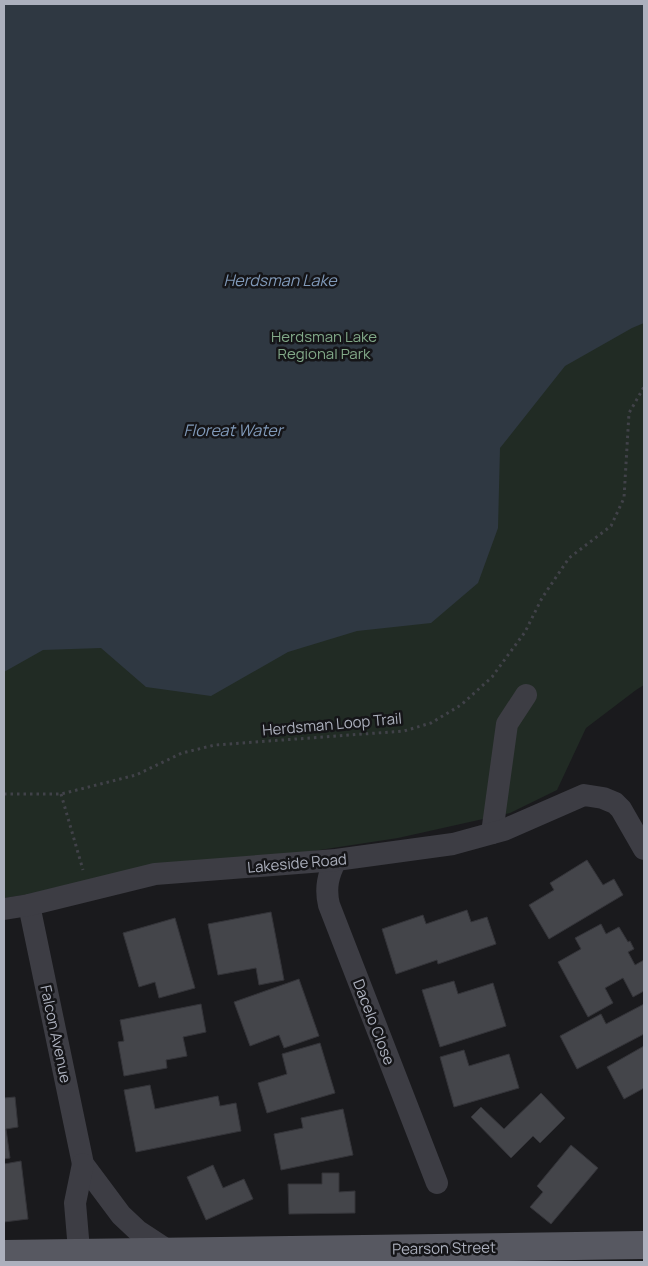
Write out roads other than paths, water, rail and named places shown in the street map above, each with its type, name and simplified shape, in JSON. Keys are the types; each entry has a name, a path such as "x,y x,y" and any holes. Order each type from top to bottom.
{"main road":[{"name":"Pearson Street","path":"4,1254 80,1258 170,1252 644,1245"}],"street":[{"path":"492,833 507,724 526,695"},
{"name":"Lakeside Road","path":"4,909 29,905 154,874 336,860 453,844 504,830 584,795 603,798 621,809 644,849"},
{"name":"Dacelo Close","path":"336,860 327,878 326,888 329,905 437,1183"},
{"name":"Falcon Avenue","path":"29,905 83,1164 75,1204 80,1258"},
{"name":"Falcon Avenue","path":"83,1164 122,1215 138,1231 170,1252"}],"water":[{"name":"Floreat Water","path":"4,4 644,4 644,323 565,366 500,448 498,528 478,583 431,623 357,631 288,652 211,696 146,687 101,648 43,650 4,672"}],"water label":[{"name":"Herdsman Lake","path":"280,280"}],"park label":[{"name":"Herdsman Lake Regional Park","path":"324,344"}]}
